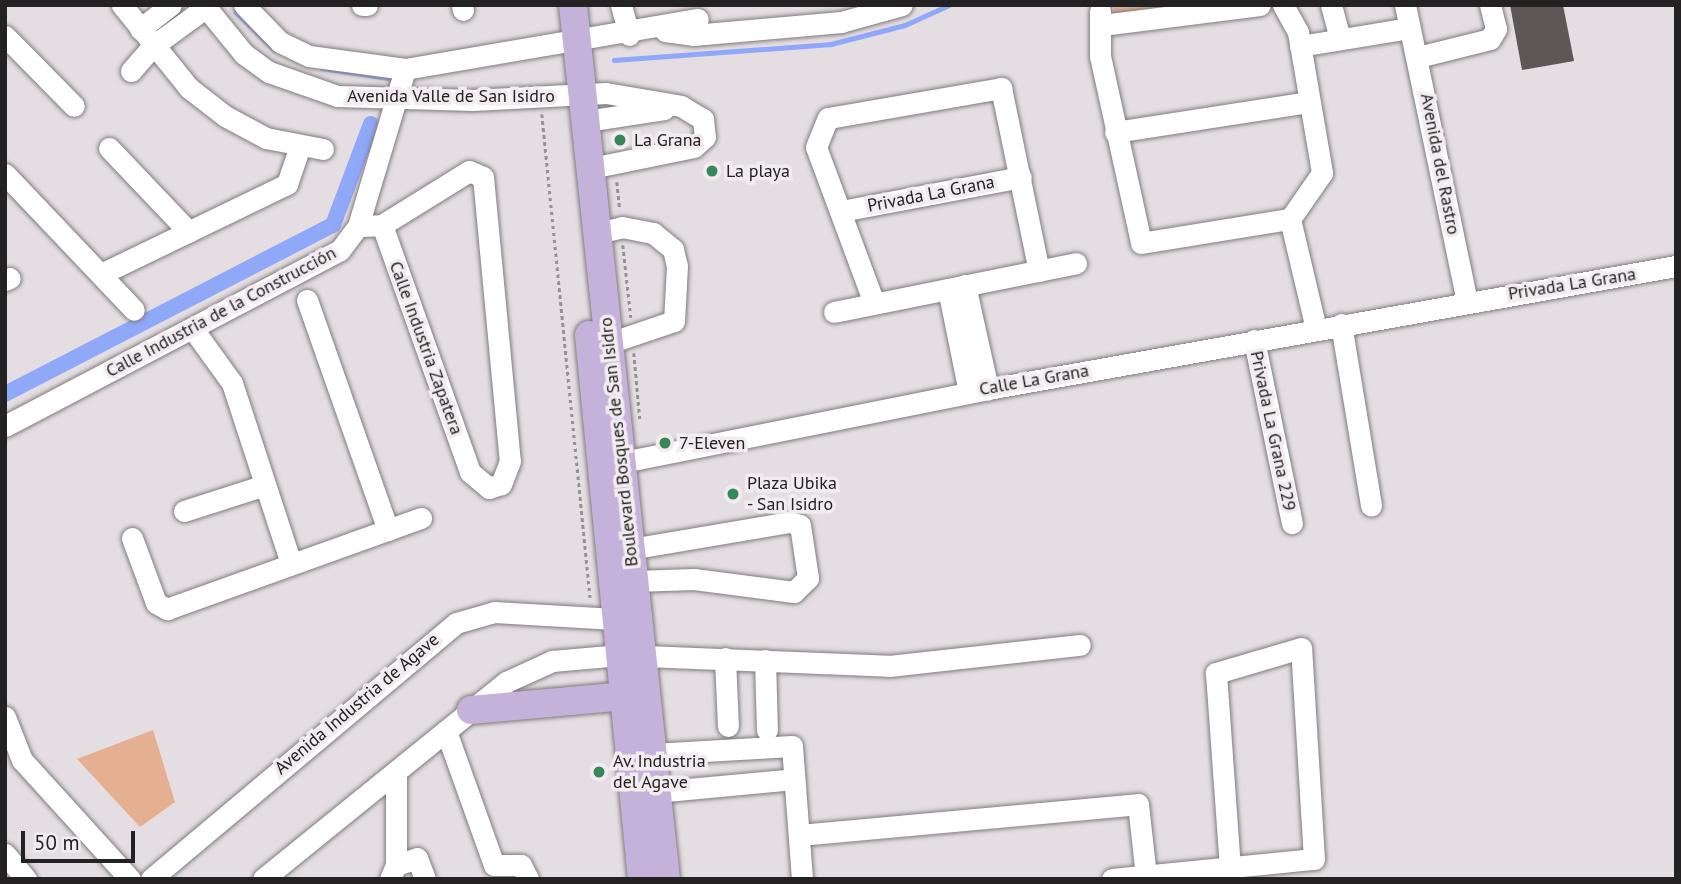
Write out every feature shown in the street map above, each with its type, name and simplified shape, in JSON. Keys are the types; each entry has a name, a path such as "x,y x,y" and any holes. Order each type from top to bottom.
{"main road":[{"name":"Boulevard Bosques de San Isidro","path":"556,5 569,46 576,100 612,464 616,621 631,656 652,754 666,879"},
{"name":"Boulevard Bosques de San Isidro","path":"569,46 573,5"},
{"name":"Boulevard Bosques de San Isidro","path":"576,100 603,166 621,340 612,464 634,581 616,621"},
{"name":"Boulevard Bosques de San Isidro","path":"631,656 625,696 642,879"},
{"path":"471,710 625,696"}],"street":[{"path":"122,5 189,88 225,116 266,138 323,149"},
{"path":"131,71 146,37 171,5"},
{"name":"Avenida Valle de San Isidro","path":"244,5 280,42 309,56 404,69 569,46 698,19"},
{"path":"621,5 629,35"},
{"path":"653,29 725,33 841,22 902,5"},
{"path":"1260,5 1101,18 1100,57 1141,243 1290,219 1322,180 1300,46 1283,5"},
{"path":"1331,5 1340,39"},
{"name":"Avenida del Rastro","path":"1405,5 1467,301"},
{"path":"1418,57 1490,39 1496,29 1490,5"},
{"path":"146,37 206,6"},
{"name":"Avenida Valle de San Isidro","path":"206,6 244,54 269,72 337,96 400,100 576,100"},
{"path":"1300,46 1409,28"},
{"path":"5,36 74,106"},
{"name":"Calle Industria de la Construcción","path":"5,426 340,250 358,226 400,100 404,69"},
{"path":"874,303 816,147 817,133 828,118 1001,88 1039,271"},
{"path":"576,100 681,106 703,120 705,137 694,147 603,166"},
{"path":"576,100 681,106"},
{"path":"1115,132 1309,102"},
{"path":"102,274 287,184 300,146"},
{"path":"109,148 189,232"},
{"name":"Calle Industria Zapatera","path":"469,171 483,177 510,461 501,484 489,488 470,472 382,225 469,171"},
{"path":"5,174 134,310"},
{"name":"Privada La Grana","path":"841,211 1021,177"},
{"path":"1290,219 1316,329"},
{"path":"358,226 382,225"},
{"path":"609,230 665,238 677,266 678,315 660,330 621,340"},
{"path":"834,312 1076,263"},
{"name":"Privada La Grana","path":"1467,301 1676,266"},
{"path":"957,287 978,391"},
{"path":"307,300 388,530"},
{"name":"Calle La Grana","path":"612,464 978,391 1467,301"},
{"path":"1341,324 1371,506"},
{"path":"186,332 232,383 291,564"},
{"name":"Privada La Grana 229","path":"1254,340 1292,523"},
{"path":"184,511 265,485"},
{"path":"132,538 160,608 421,518"},
{"path":"630,549 790,522 800,525 808,578 794,592 694,579 634,581"},
{"name":"Avenida Industria de Agave","path":"151,879 456,623 494,612 616,621"},
{"path":"263,879 471,710 528,670 631,656 890,666 1080,645"},
{"path":"1112,879 1314,859 1301,648 1216,673 1230,867"},
{"path":"725,658 728,726"},
{"path":"765,660 768,730"},
{"path":"5,717 13,766 131,879"},
{"path":"446,731 494,865 521,866 528,879"},
{"path":"652,754 792,746 802,879"},
{"path":"393,872 396,772"},
{"path":"655,792 794,779"},
{"path":"799,835 1138,804 1146,876"},
{"path":"5,854 26,879"},
{"path":"393,872 417,858 425,879"}],"path":[{"path":"576,100 616,621"},
{"path":"603,166 621,340 641,424"}],"shaded area":[{"path":"1113,5 1185,5 1115,15"},
{"path":"153,730 175,802 140,827 77,759"}],"building":[{"path":"1510,5 1563,5 1574,61 1522,70"}],"waterway":[{"path":"614,60 831,44 905,25 949,5"},
{"path":"236,12 275,50"},
{"path":"322,68 389,78"},
{"path":"5,394 333,225 371,124"}],"place":[{"name":"La Grana","path":"620,140"},
{"name":"La playa","path":"712,171"},
{"name":"7-Eleven","path":"665,443"},
{"name":"Plaza Ubika - San Isidro","path":"733,494"},
{"name":"Av. Industria del Agave","path":"599,772"}]}
